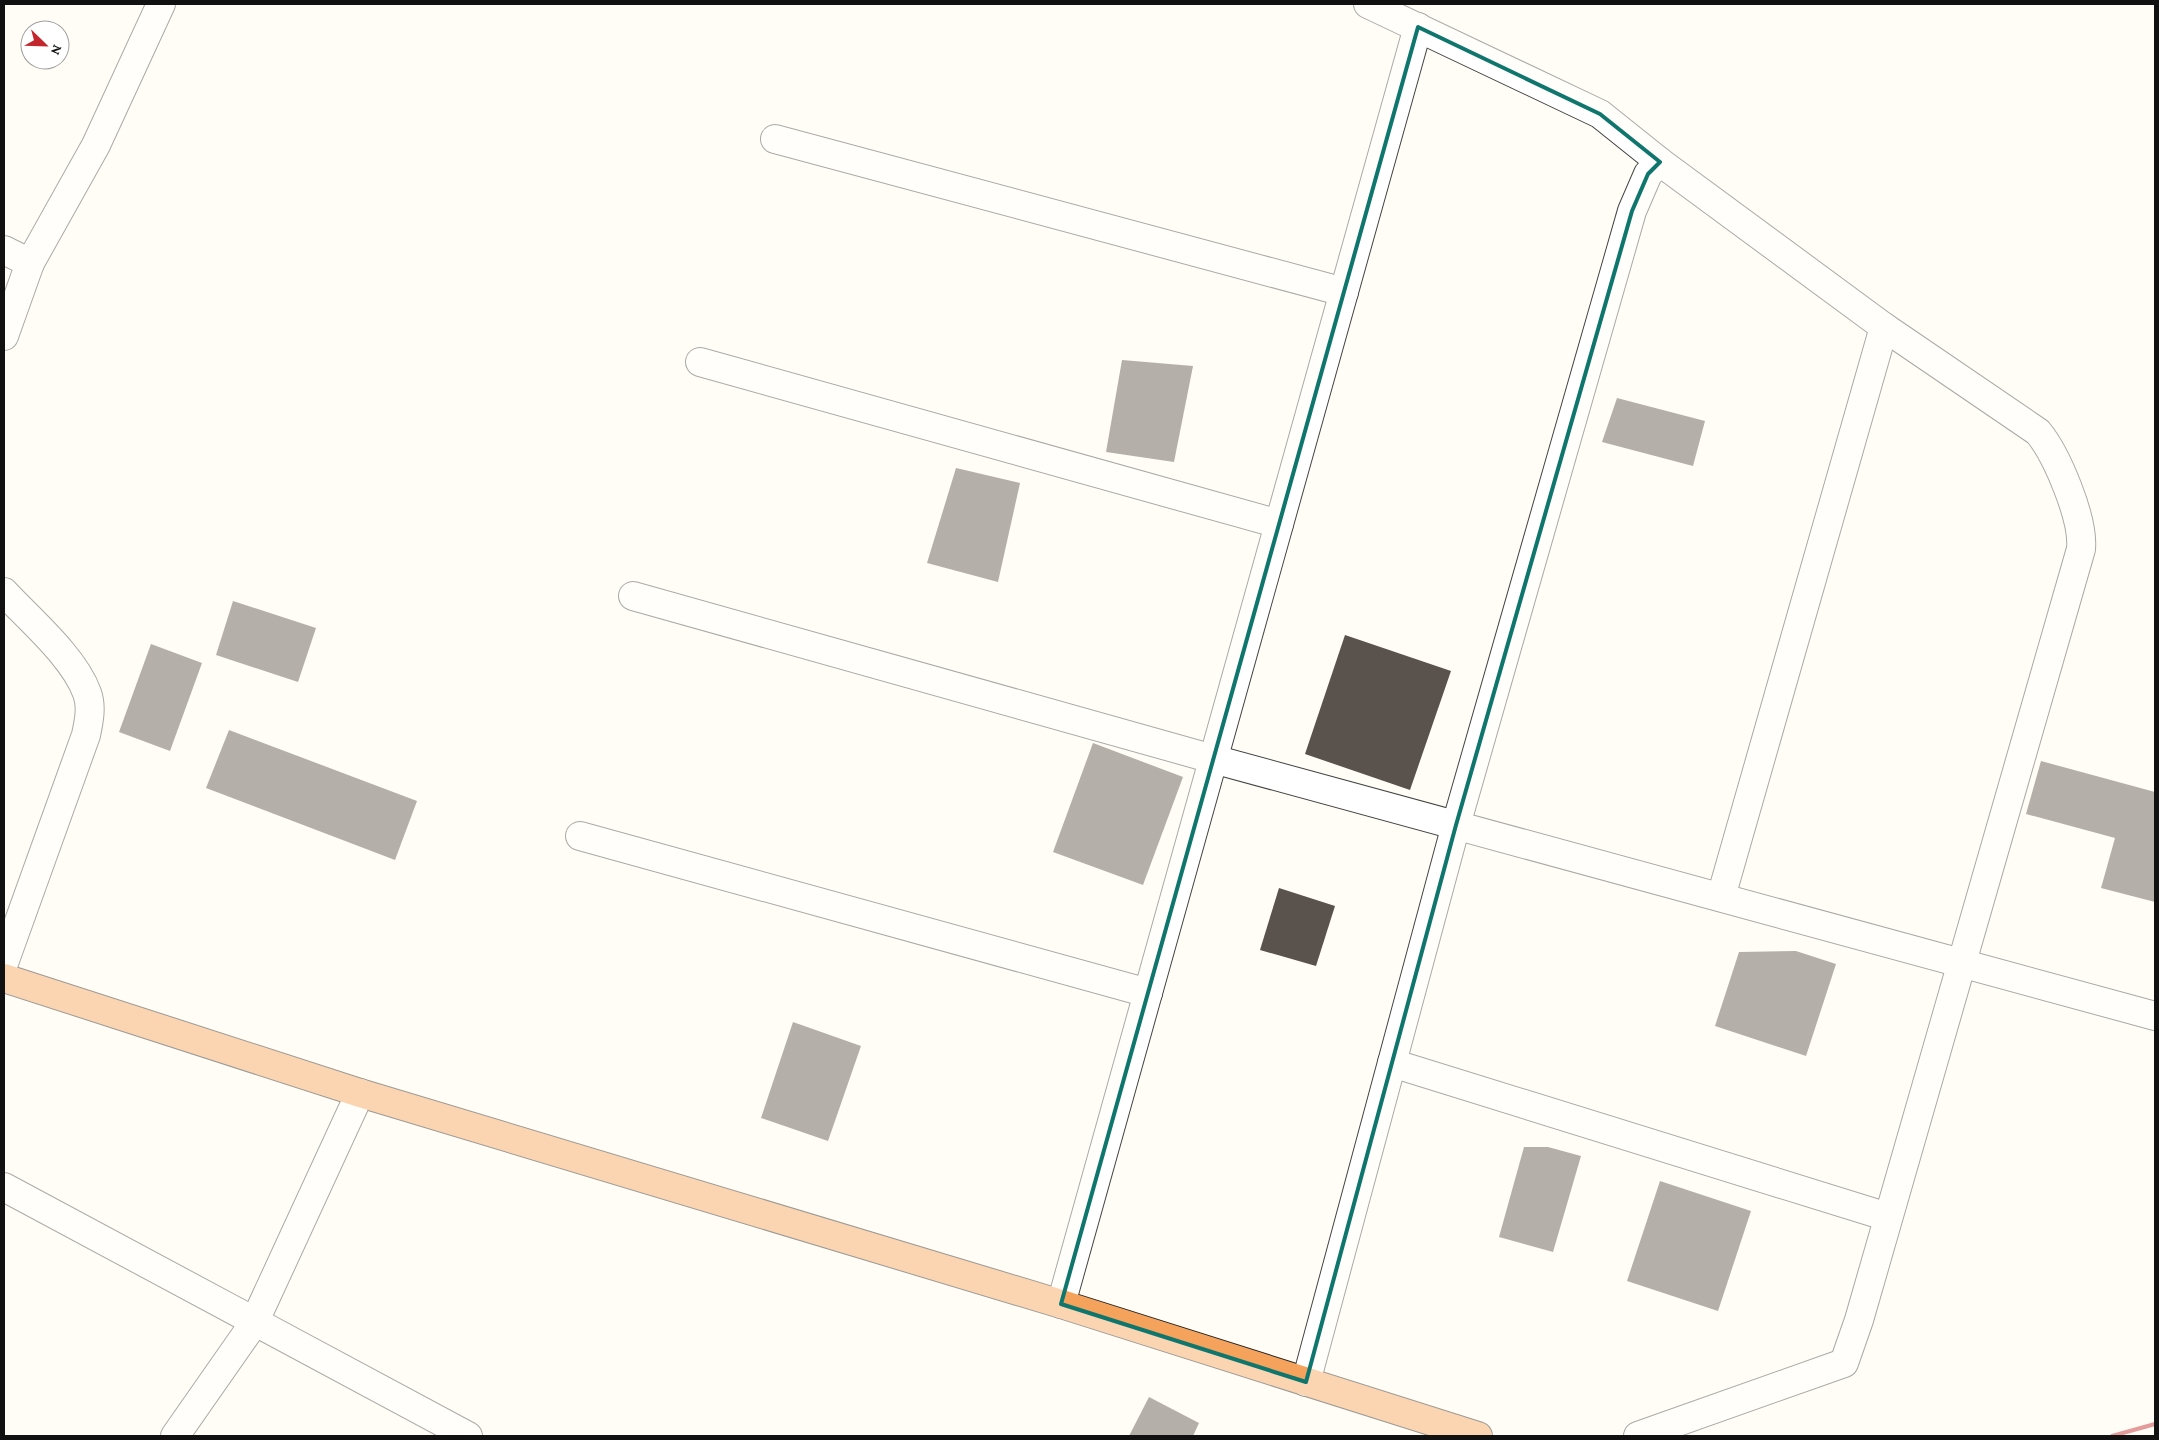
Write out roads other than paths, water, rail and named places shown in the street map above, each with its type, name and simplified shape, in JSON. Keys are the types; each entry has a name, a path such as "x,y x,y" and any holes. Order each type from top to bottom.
{"highway":[{"path":"4,978 360,1093 1061,1304 1478,1436"}],"street":[{"path":"4,336 30,263 96,145 161,4"},
{"path":"1368,4 1600,114 1660,162 1884,328 2038,432 2052,454 2081,528 2081,549 1960,962 1859,1320 1844,1363 1638,1436"},
{"path":"1061,1304 1418,27"},
{"path":"775,139 1344,292"},
{"path":"1306,1382 1456,825 1632,211 1648,174 1660,162"},
{"path":"4,250 30,263"},
{"path":"1721,898 1884,328"},
{"path":"700,362 1279,524"},
{"path":"4,592 76,668 88,694 90,713 86,734 4,964"},
{"path":"633,596 1213,759 2155,1016"},
{"path":"580,836 1148,994"},
{"path":"1392,1063 1888,1217"},
{"path":"175,1436 254,1323 360,1093"},
{"path":"4,1187 254,1323 468,1436"}],"railway":[{"path":"2112,1436 2155,1424"}]}
